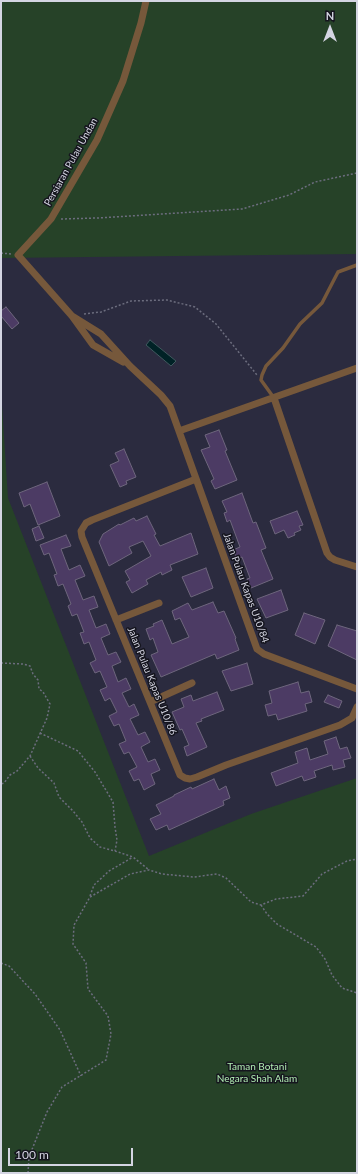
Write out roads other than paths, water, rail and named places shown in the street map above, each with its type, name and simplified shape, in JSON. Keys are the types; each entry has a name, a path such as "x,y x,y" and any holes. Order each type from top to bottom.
{"street":[{"name":"Persiaran Pulau Undan","path":"72,316 18,255 51,219 97,140 124,81 146,1"},
{"path":"72,316 93,345 130,366"},
{"path":"72,316 101,334 130,366"},
{"name":"Jalan Pulau Kapas U10/84","path":"130,366 161,395 170,406 257,649 264,654 357,689"},
{"path":"179,431 357,368"},
{"path":"274,398 327,553 335,560 357,568"},
{"name":"Jalan Pulau Kapas U10/86","path":"196,479 92,520 86,523 81,531 82,537 180,775 190,779 346,722 352,718 357,707"},
{"path":"116,620 159,603"},
{"path":"150,702 192,683"}],"lane":[{"path":"274,398 261,380 266,366 283,348 300,324 322,303 338,272 357,265"}],"park label":[{"name":"Taman Botani Negara Shah Alam","path":"257,1072"}]}
